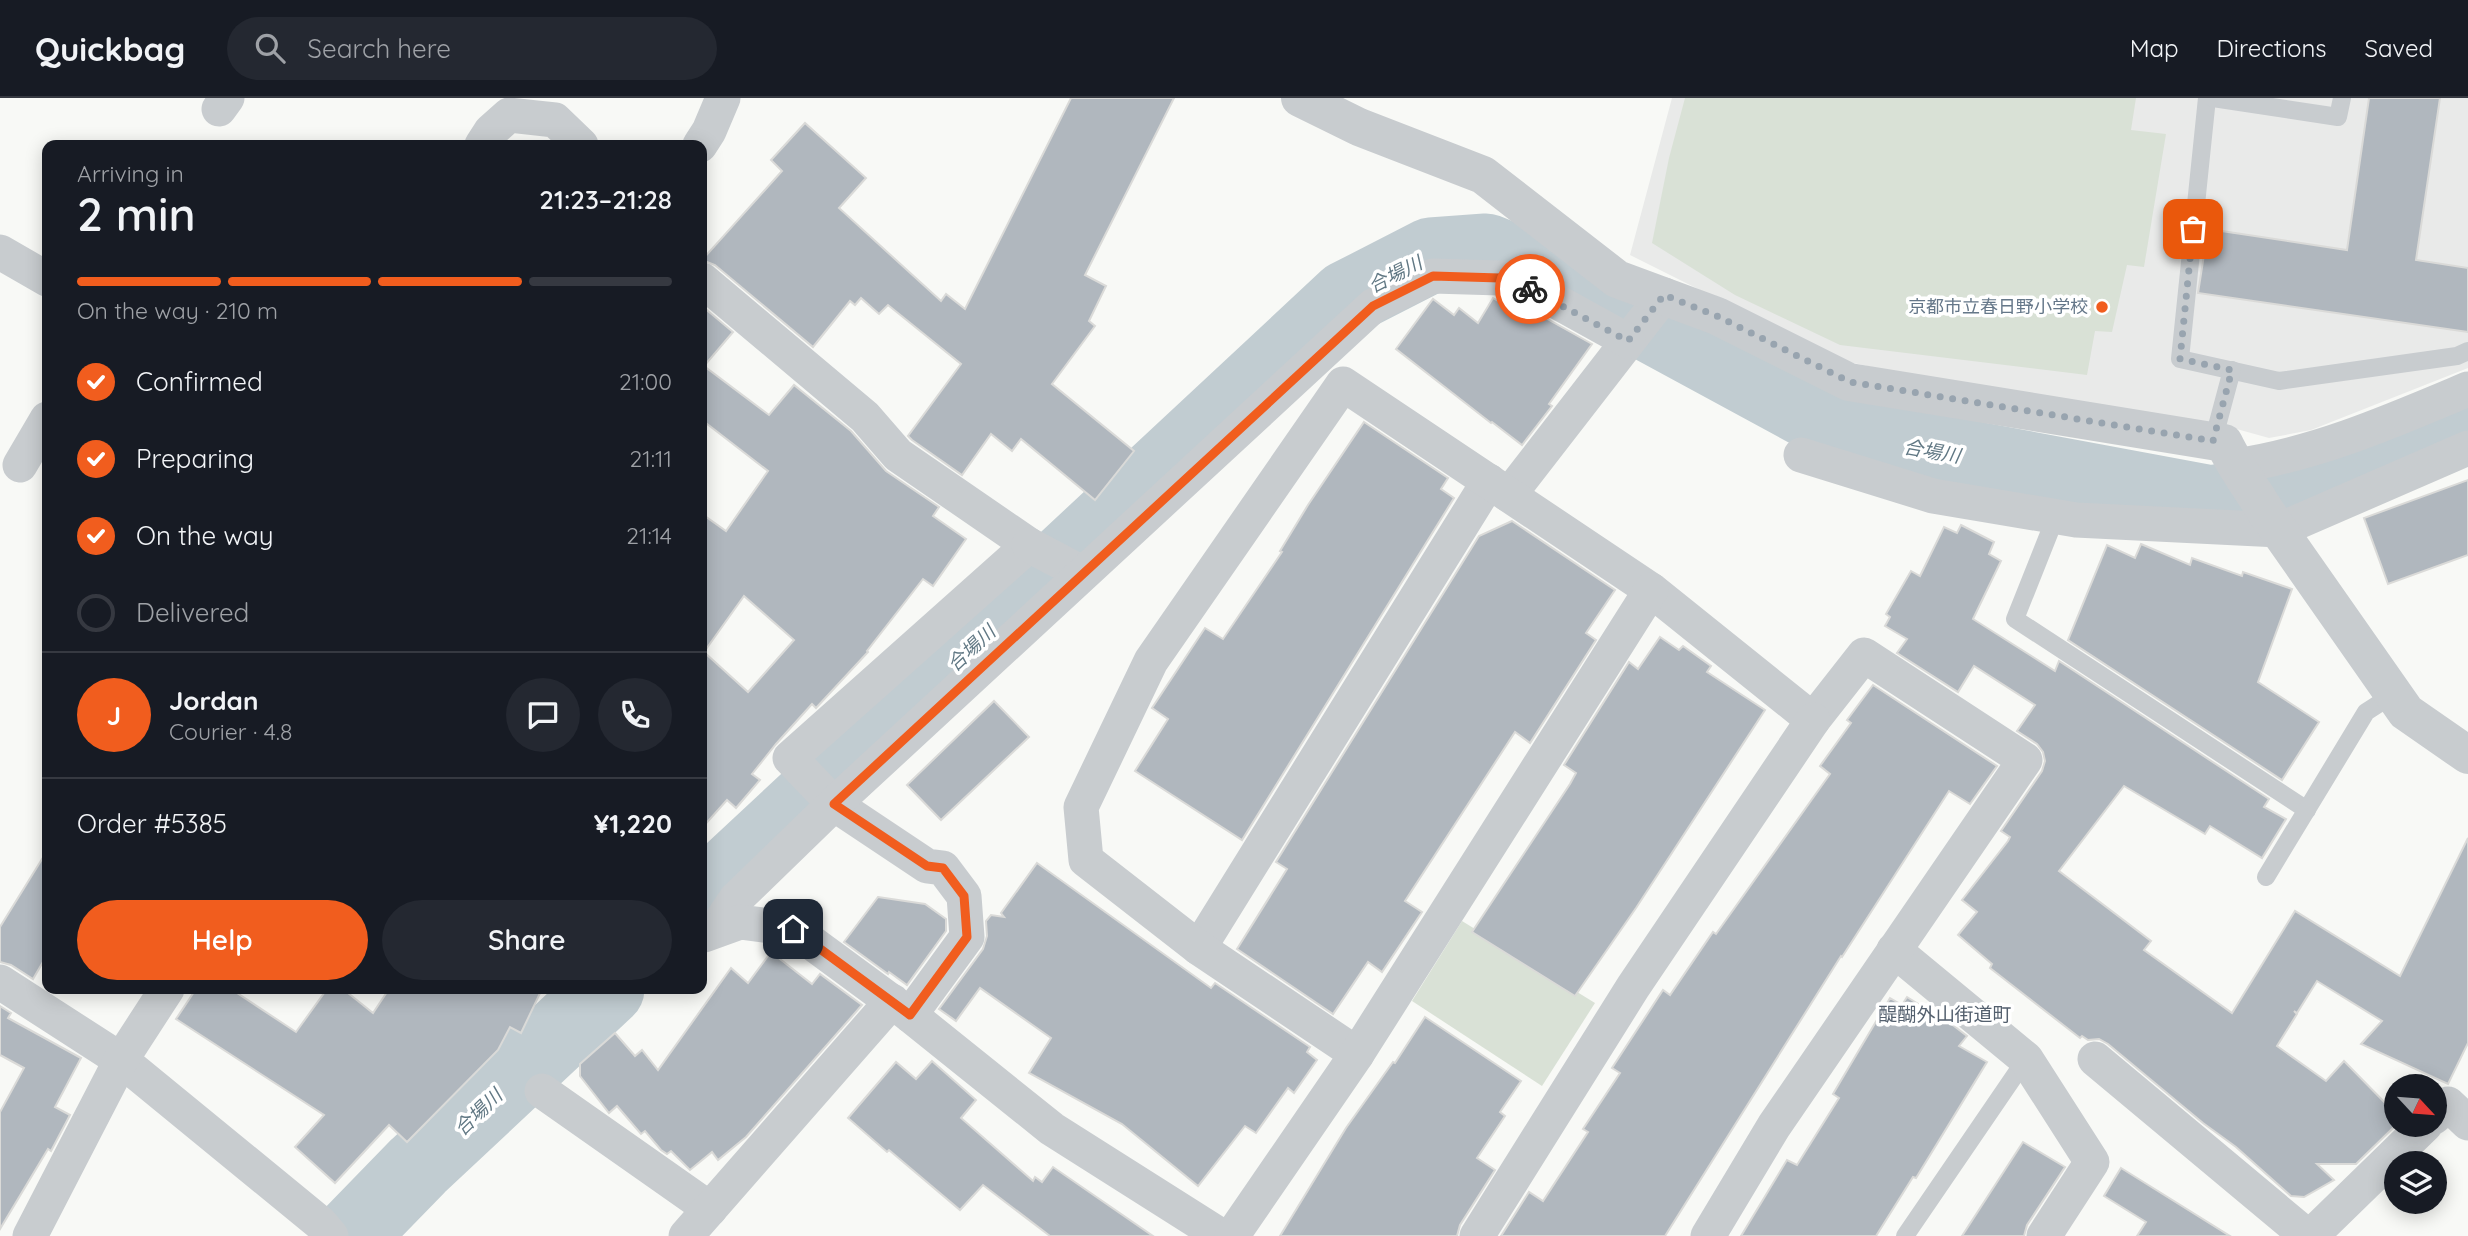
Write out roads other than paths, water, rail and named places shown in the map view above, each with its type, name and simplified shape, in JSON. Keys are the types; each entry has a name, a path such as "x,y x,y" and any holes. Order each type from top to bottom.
{"street":[{"path":"704,140 723,98"},
{"path":"1300,98 1359,127 1483,175 1617,279 1644,320"},
{"path":"485,140 509,115 555,120 576,140"},
{"path":"0,252 42,276"},
{"path":"686,1236 967,937 964,896 943,868 927,866 824,794 790,758 1058,560 1373,306 1433,276 1500,278 1541,293 1644,320 1717,316 1850,382 2232,462 2270,461 2362,434 2468,390"},
{"path":"707,284 864,417 898,455 1058,560"},
{"path":"1199,948 1499,488 1644,320"},
{"path":"1357,1054 1199,948 1086,860 1081,807 1151,661 1343,384 1651,590 1813,720"},
{"path":"22,466 42,428"},
{"path":"1801,455 1933,496 2056,516 2156,525 2273,521 2468,448"},
{"path":"2232,462 2406,712 2468,755"},
{"path":"708,933 824,794 1058,560"},
{"path":"708,933 740,922 793,929 901,1008 1052,1129 1213,1233 1357,1054 1651,590"},
{"path":"1477,1236 1633,987 1813,720 1864,655 2025,760 1774,1126 1708,1236"},
{"path":"1894,950 2026,1059 2092,1162 2044,1236"},
{"path":"0,982 121,1060 330,1234"},
{"path":"30,1236 121,1060 164,994"},
{"path":"2095,1059 2309,1236 2412,1138"},
{"path":"542,1091 710,1209"},
{"path":"2447,1105 2468,1123"}],"lane":[{"path":"2207,98 2180,359 2279,381 2456,356 2468,351"},
{"path":"2213,98 2338,117 2342,98"},
{"path":"2232,370 2232,462"},
{"path":"2056,516 2015,619 2307,810"},
{"path":"2266,877 2366,712 2394,694"},
{"path":"1905,1236 2026,1059"}],"waterway":[{"name":"合場川","path":"707,894 1347,298 1431,255 1486,251 1590,292 1857,437 2212,503 2315,482 2468,413"},
{"name":"合場川","path":"350,1236 418,1166 602,994"}],"place":[{"name":"京都市立春日野小学校","path":"2102,307"}],"district":[{"name":"醍醐外山街道町","path":"1945,1014"}]}
